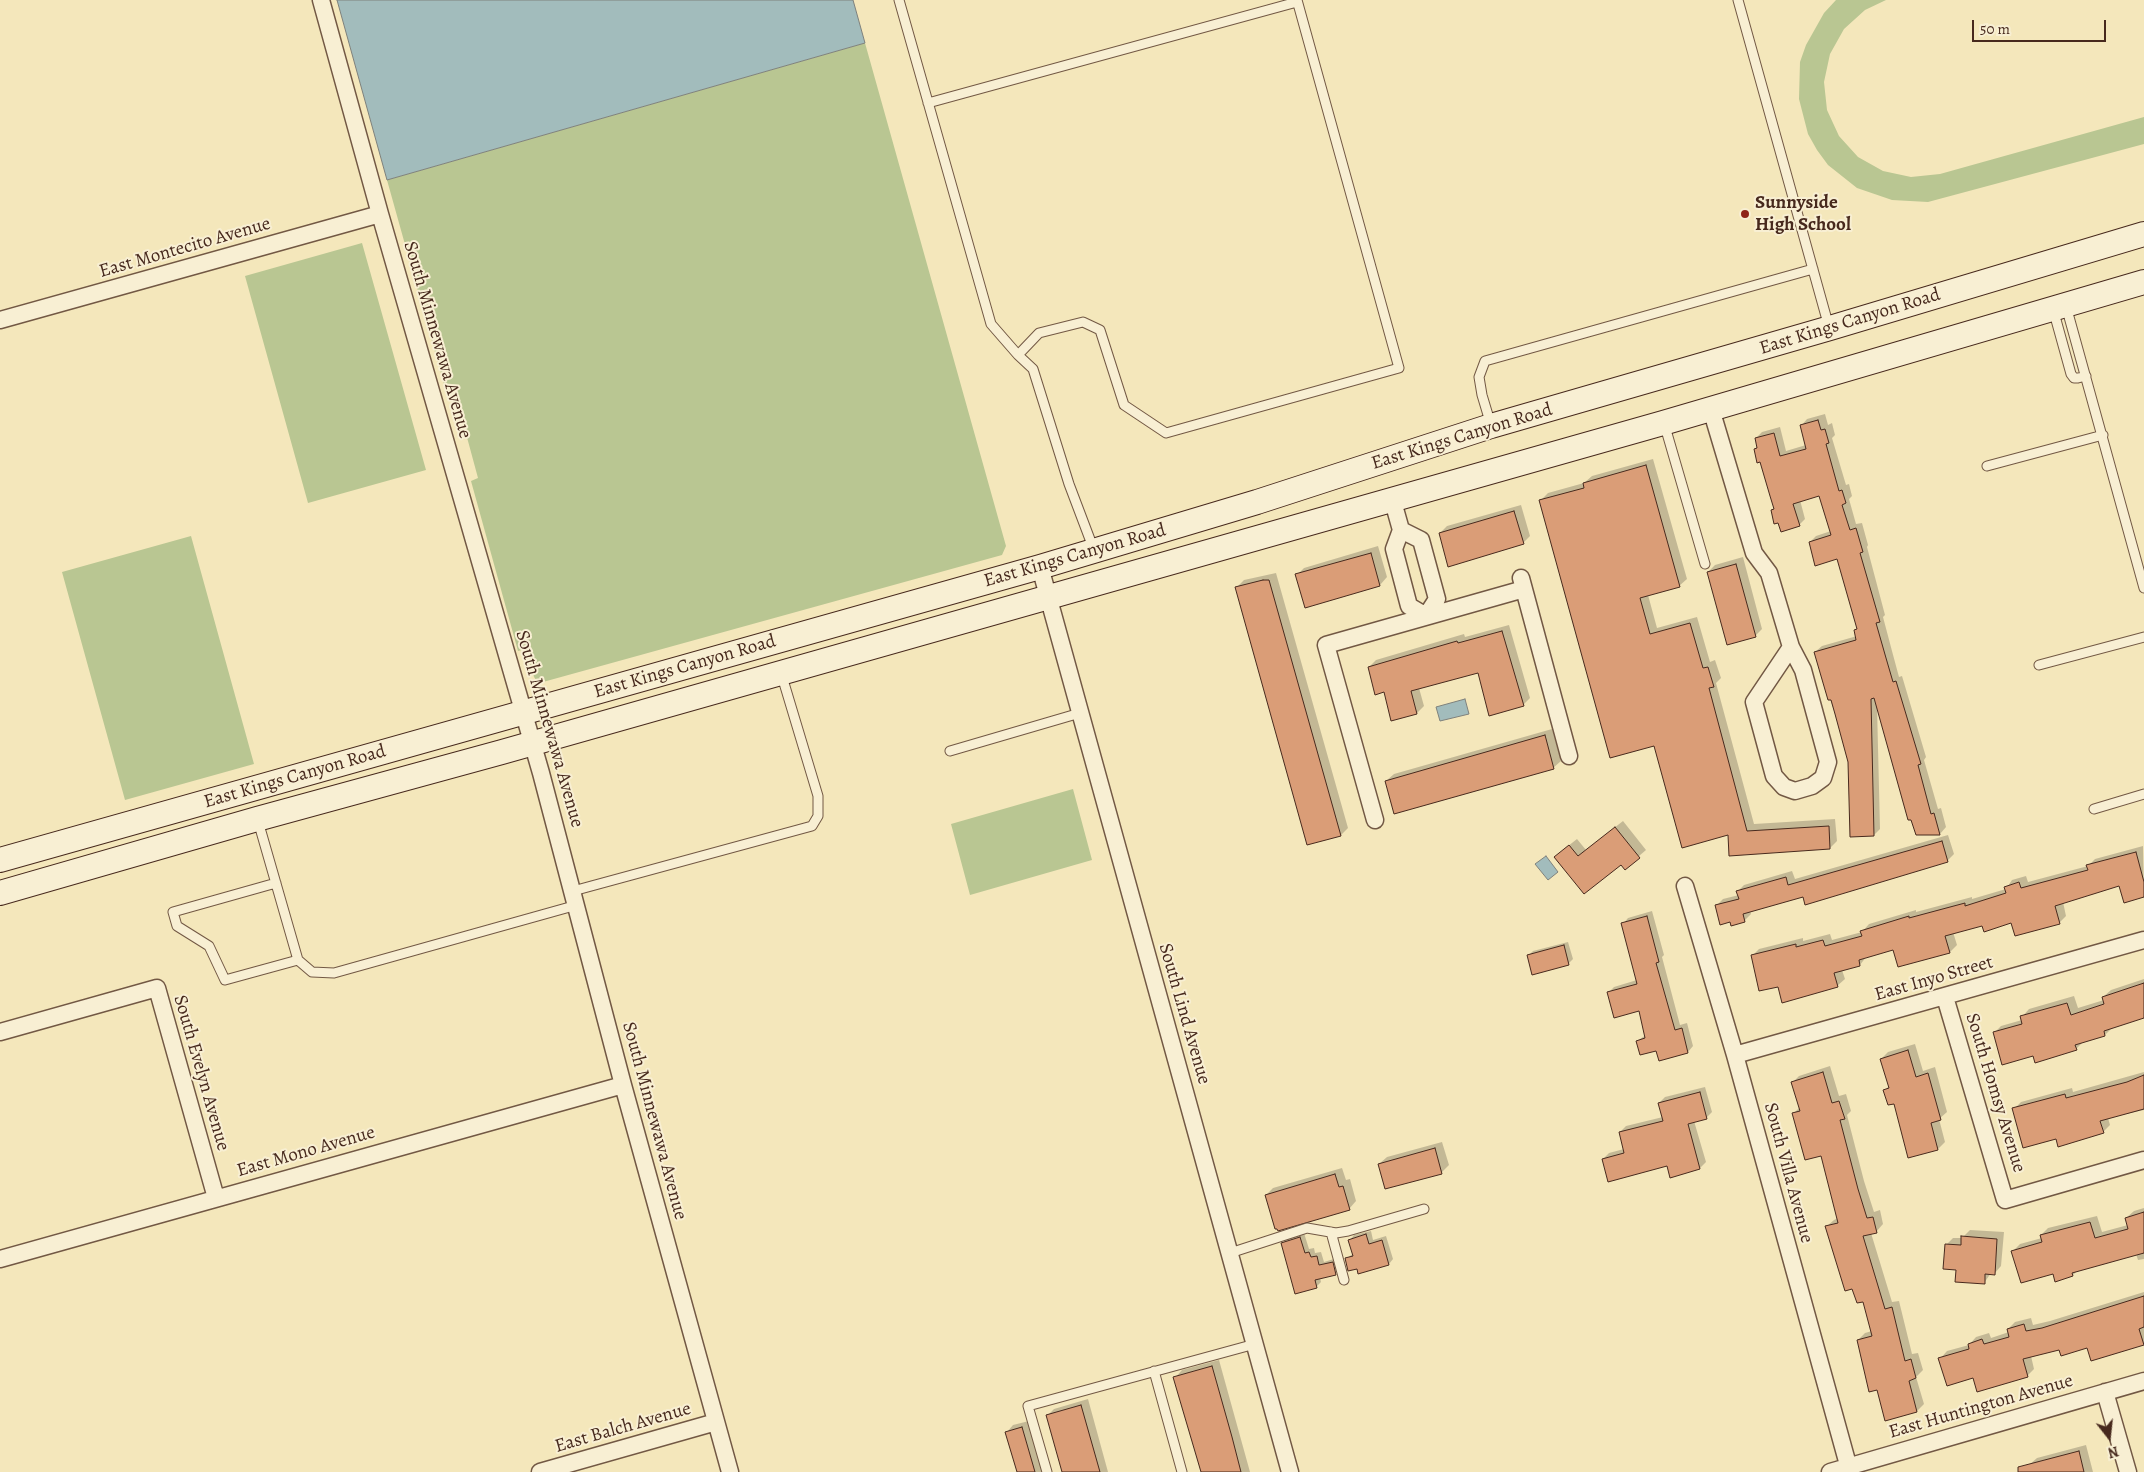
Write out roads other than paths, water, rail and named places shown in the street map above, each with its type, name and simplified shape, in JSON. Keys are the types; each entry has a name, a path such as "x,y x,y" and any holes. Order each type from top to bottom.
{"main road":[{"name":"East Kings Canyon Road","path":"0,860 1040,567 1257,502 1491,426 1830,328 2144,234"},
{"name":"East Kings Canyon Road","path":"0,893 1712,409 2144,282"}],"street":[{"name":"South Minnewawa Avenue","path":"321,0 380,214 524,713 575,898 622,1084 730,1472"},
{"name":"East Montecito Avenue","path":"0,320 380,214"},
{"path":"1712,409 1754,553 1769,573 1791,648 1804,670 1828,762 1823,778 1812,786 1795,791 1784,787 1774,776 1754,702 1791,648"},
{"path":"1392,498 1401,530 1394,548 1410,606 1426,616"},
{"path":"1401,530 1421,540 1437,599 1426,616"},
{"name":"South Lind Avenue","path":"1040,567 1290,1472"},
{"path":"1375,820 1326,645 1426,616 1523,584 1569,756"},
{"name":"South Villa Avenue","path":"1685,886 1735,1055 1849,1469"},
{"name":"East Inyo Street","path":"1735,1055 2144,940"},
{"name":"South Evelyn Avenue","path":"0,1032 156,988 216,1198"},
{"name":"South Homsy Avenue","path":"1945,997 2006,1200 2144,1160"},
{"name":"East Mono Avenue","path":"0,1258 622,1084"},
{"name":"East Huntington Avenue","path":"1830,1472 1849,1469 2144,1381"},
{"path":"2105,1392 2128,1472"},
{"name":"East Balch Avenue","path":"540,1472 716,1422"}],"lane":[{"path":"899,0 991,324 1018,355 1034,369 1068,484 1094,550"},
{"path":"1738,0 1830,328"},
{"path":"928,103 1297,1 1399,368 1166,433 1124,405 1100,330 1083,322 1039,332 1018,355"},
{"path":"1491,426 1479,377 1485,361 1813,269"},
{"path":"2060,307 2072,374 2074,378 2086,376"},
{"path":"2060,307 2086,376 2144,588"},
{"path":"1663,422 1705,564"},
{"path":"1987,466 2103,435"},
{"path":"2039,664 2144,637"},
{"path":"257,819 298,960 312,972 334,973 812,826 818,816 818,796 781,673"},
{"path":"950,751 1080,713"},
{"path":"2094,809 2144,794"},
{"path":"276,884 173,912 177,926 209,946 226,980 298,960"},
{"path":"1230,1253 1307,1228 1332,1232 1354,1230 1424,1209"},
{"path":"1332,1232 1344,1280"},
{"path":"1047,1472 1028,1406 1255,1344"},
{"path":"1154,1371 1182,1472"}],"water":[{"path":"337,0 853,0 865,43 387,180"},
{"path":"1465,699 1469,714 1440,721 1436,707"},
{"path":"1546,856 1558,872 1548,880 1535,864"}],"place":[{"name":"Sunnyside High School","path":"1745,214"}]}
